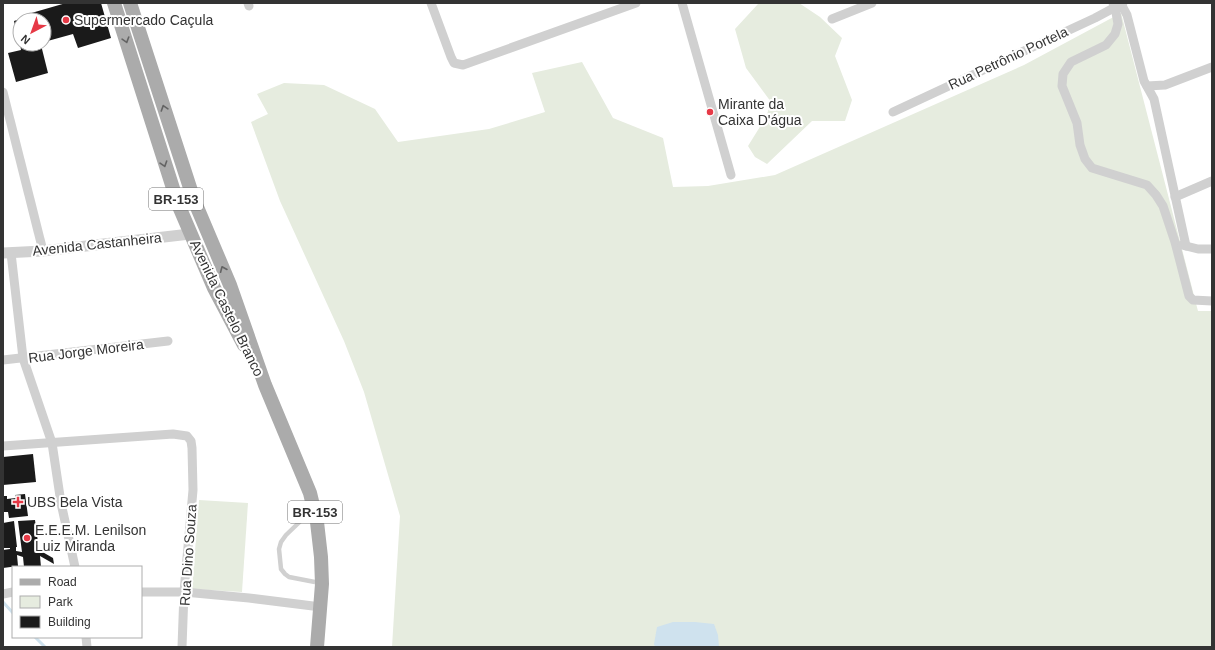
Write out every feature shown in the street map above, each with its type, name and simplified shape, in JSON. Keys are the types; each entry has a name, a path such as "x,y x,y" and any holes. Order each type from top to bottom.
{"main road":[{"name":"Avenida Castelo Branco","path":"114,3 163,161 178,204 221,302 265,385"},
{"name":"Avenida Castelo Branco","path":"130,3 194,200 230,285 265,385 305,480 314,508 320,538 322,584 317,647"}],"street":[{"path":"431,3 450,57 454,63 463,65 616,6 636,3"},
{"path":"682,3 731,175"},
{"path":"832,19 872,3"},
{"path":"1118,4 1127,15 1140,65 1147,86 1154,99 1186,246"},
{"path":"1118,4 1118,24 1115,34 1106,45 1071,62 1063,74 1062,86 1077,123 1080,145 1085,159 1092,168 1147,185 1156,194 1163,206 1175,242 1189,296 1193,300 1212,301"},
{"name":"Rua Petrônio Portela","path":"893,112 1118,4"},
{"path":"1147,86 1165,85 1212,67"},
{"path":"3,92 43,251"},
{"path":"1175,197 1212,180"},
{"name":"Avenida Castanheira","path":"7,253 43,251 190,234"},
{"path":"1175,242 1198,249 1212,249"},
{"path":"7,253 23,358 52,443 61,503 75,566"},
{"name":"Rua Jorge Moreira","path":"3,360 168,341"},
{"name":"Rua Dino Souza","path":"52,443 173,434 187,436 191,441 193,490 184,592 182,647"},
{"path":"3,446 52,443"},
{"path":"142,592 184,592 321,607"}],"lane":[{"path":"314,508 286,535 281,542 279,549 281,569 290,577 322,584"}],"path":[{"path":"33,508 61,503"}],"green space":[{"path":"799,3 820,17 842,38 835,56 852,100 845,121 812,121 767,164 755,157 748,146 766,117 771,102 746,68 735,29 758,4"},
{"path":"1121,13 1198,311 1212,311 1212,647 392,647 400,516 364,392 344,341 280,201 251,122 268,114 257,94 284,83 324,85 375,109 398,142 489,129 545,112 532,73 582,62 613,118 663,138 673,187 708,186 775,175 1024,65"},
{"path":"199,500 248,503 242,592 192,589"}],"water":[{"path":"673,622 714,624 718,635 719,647 655,647 654,644 657,627"}],"building":[{"path":"66,3 101,3 111,38 78,48 73,34 52,40 52,12 35,12"},
{"path":"43,52 48,73 16,82 8,53"},
{"path":"33,454 36,482 3,485 3,457"},
{"name":"UBS Bela Vista","path":"25,494 28,516 9,518 8,512 3,512 3,496 7,496 7,499 16,498 15,495"},
{"path":"35,520 39,550 53,558 54,564 40,556 41,566 24,566 23,557 17,555 18,566 3,568 3,550 10,548 3,548 3,523 14,521 17,547 16,551 22,552 18,521"}],"waterway":[{"path":"3,602 12,612"},
{"path":"36,638 45,647"}],"place":[{"name":"Supermercado Caçula","path":"66,20"},
{"name":"Mirante da Caixa D'água","path":"710,112"},
{"name":"UBS Bela Vista","path":"18,502"},
{"name":"E.E.E.M. Lenilson Luiz Miranda","path":"27,538"}]}
